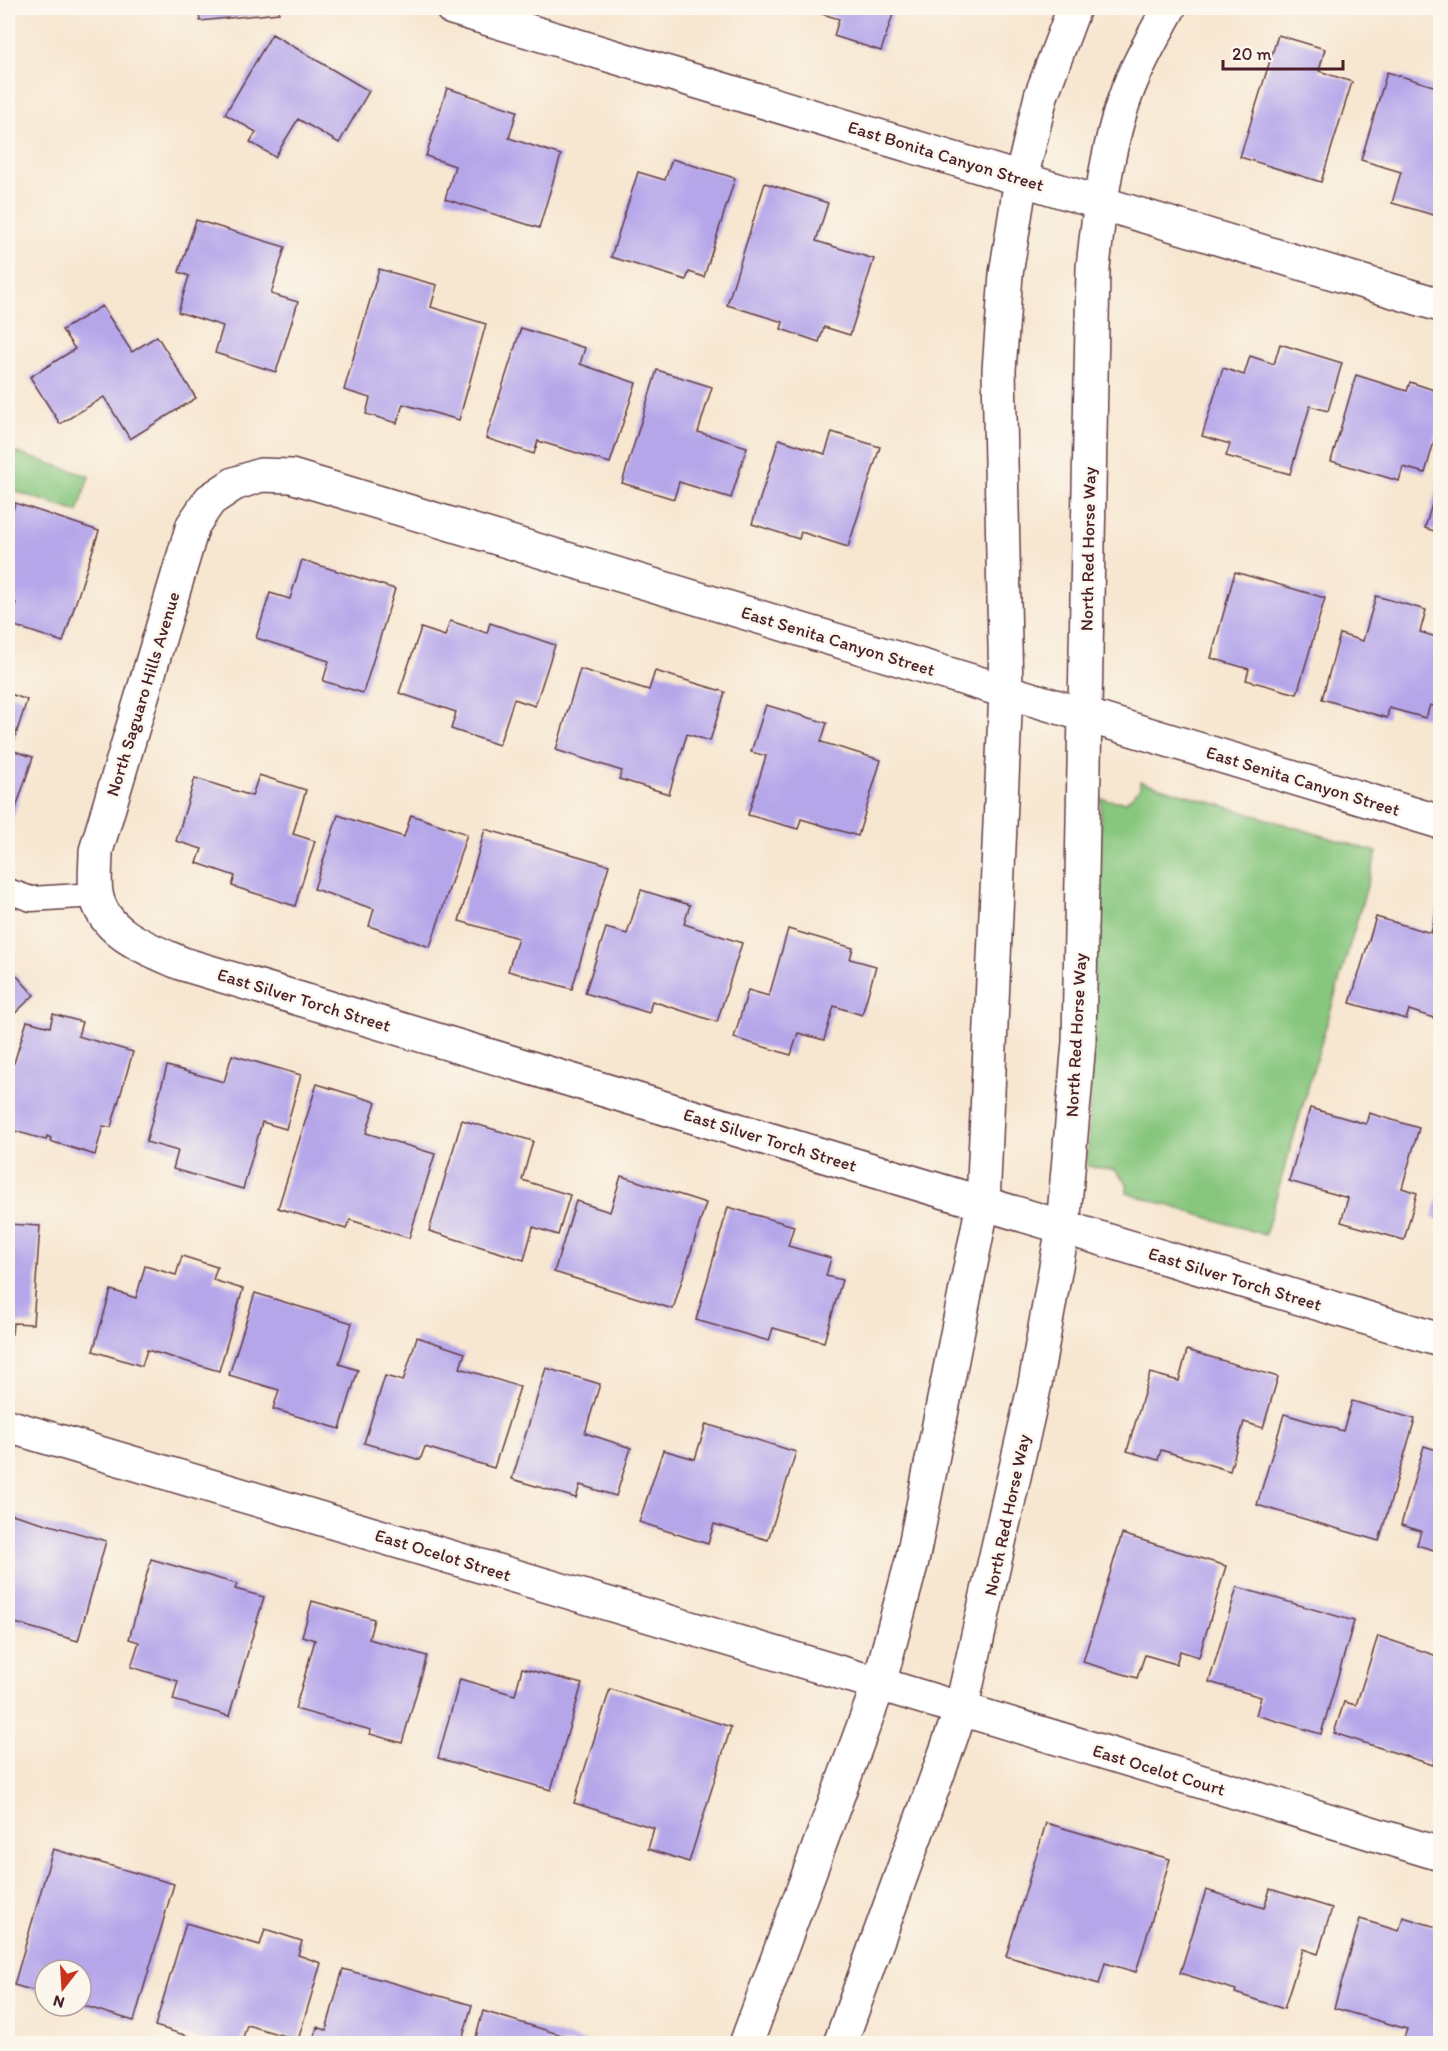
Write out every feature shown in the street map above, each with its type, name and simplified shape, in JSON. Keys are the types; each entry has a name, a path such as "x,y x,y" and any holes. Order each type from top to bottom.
{"street":[{"name":"East Bonita Canyon Street","path":"452,8 1440,305"},
{"path":"746,2043 879,1684 912,1561 983,1203 1006,692 999,370 1006,274 1021,179 1041,96 1074,8"},
{"name":"North Red Horse Way","path":"840,2043 961,1710 1035,1384 1064,1227 1079,1042 1093,268 1100,203 1115,134 1131,83 1169,8"},
{"name":"East Senita Canyon Street","path":"234,484 261,475 291,476 1440,822"},
{"name":"North Saguaro Hills Avenue","path":"102,908 96,851 193,525 210,500 234,484"},
{"name":"East Silver Torch Street","path":"102,908 135,943 183,964 1440,1340"},
{"name":"East Ocelot Street","path":"8,1426 879,1684"},
{"name":"East Ocelot Court","path":"879,1684 1440,1854"}],"lane":[{"path":"8,891 31,899 102,908"}],"green space":[{"path":"11,451 89,476 78,512 8,489 8,463"},
{"path":"1140,781 1377,852 1265,1235 1127,1193 1127,1183 1115,1170 1087,1166 1101,799 1126,802 1140,788"}],"building":[{"path":"198,8 278,8 279,13 200,21"},
{"path":"803,8 895,8 881,51 834,36 839,19"},
{"path":"272,34 369,91 339,143 298,119 275,157 250,142 256,132 225,114"},
{"path":"1278,35 1325,49 1319,71 1352,82 1321,182 1240,157"},
{"path":"1387,72 1440,88 1440,217 1392,203 1401,172 1361,160"},
{"path":"447,88 517,111 509,138 561,155 539,228 445,199 455,166 426,156"},
{"path":"672,159 735,178 704,277 689,272 686,280 611,257 638,172 665,180"},
{"path":"765,183 828,203 816,241 874,259 850,335 824,327 819,342 781,329 783,322 727,305"},
{"path":"196,220 285,247 271,294 298,302 276,372 215,353 223,326 178,312 189,276 179,272"},
{"path":"379,269 437,285 431,307 486,324 459,420 403,404 397,423 366,414 370,398 344,390"},
{"path":"102,306 132,352 157,336 196,398 130,439 104,397 60,424 30,377 75,349 62,330"},
{"path":"521,328 585,348 580,364 636,383 610,463 538,441 534,454 486,438"},
{"path":"1280,344 1342,363 1328,411 1310,406 1290,474 1226,456 1230,444 1202,436 1223,368 1244,375 1250,356 1274,364"},
{"path":"657,370 712,387 698,432 747,447 731,498 679,482 674,499 622,483"},
{"path":"1356,375 1407,391 1410,382 1440,392 1440,421 1425,473 1403,467 1399,481 1331,461"},
{"path":"832,432 880,447 848,547 801,532 799,539 752,524 779,439 825,454"},
{"path":"1440,477 1440,533 1425,528"},
{"path":"15,503 99,531 63,642 9,624 16,603 8,600 8,527"},
{"path":"302,560 395,589 363,693 323,681 329,661 256,638 270,593 290,599"},
{"path":"1235,572 1325,598 1297,694 1246,680 1249,669 1211,658"},
{"path":"1376,596 1426,610 1420,632 1440,638 1440,708 1430,705 1426,718 1389,708 1387,718 1322,699 1340,634 1363,641"},
{"path":"450,621 487,633 490,623 555,645 535,706 514,699 499,745 451,729 456,712 399,693 421,628 445,636"},
{"path":"580,669 649,690 655,671 725,692 710,741 687,734 669,794 619,779 622,771 556,750"},
{"path":"8,693 27,700 11,750 33,757 11,823 8,822"},
{"path":"766,705 827,723 821,742 881,760 858,836 801,819 798,829 748,815 766,756 751,752"},
{"path":"259,775 306,790 293,834 315,841 295,906 232,886 235,876 197,863 202,849 176,841 195,778 252,796"},
{"path":"338,815 404,837 411,815 467,834 430,947 369,926 374,909 314,889"},
{"path":"485,829 609,865 572,989 508,971 518,938 459,921"},
{"path":"641,890 690,905 684,924 742,943 717,1022 652,1001 649,1013 585,993 606,928 627,934"},
{"path":"1437,909 1440,910 1440,1008 1437,1019 1409,1010 1406,1019 1350,1003 1376,917 1431,933"},
{"path":"788,929 853,948 850,959 876,966 862,1015 834,1006 824,1040 798,1033 791,1055 734,1038 748,990 769,996"},
{"path":"8,966 34,995 8,1020"},
{"path":"53,1014 82,1022 78,1036 133,1052 111,1127 103,1126 95,1155 50,1141 51,1138 47,1136 46,1140 8,1129 10,1061 14,1063 27,1021 50,1027"},
{"path":"232,1055 301,1075 286,1129 262,1122 243,1189 173,1169 178,1151 146,1142 167,1066 224,1082"},
{"path":"317,1084 376,1102 366,1133 435,1154 409,1238 350,1220 346,1229 278,1208"},
{"path":"1310,1108 1366,1124 1369,1113 1419,1128 1402,1188 1417,1193 1404,1240 1341,1222 1348,1198 1289,1181"},
{"path":"462,1120 533,1141 522,1180 570,1195 558,1235 533,1227 524,1260 429,1231"},
{"path":"621,1176 706,1203 673,1309 554,1272 576,1201 610,1212"},
{"path":"1440,1191 1440,1220 1432,1217"},
{"path":"728,1207 794,1226 788,1246 831,1258 826,1276 842,1280 824,1342 773,1328 769,1341 696,1320"},
{"path":"8,1224 40,1226 33,1324 13,1323 12,1334 8,1333"},
{"path":"182,1256 217,1267 213,1280 243,1289 219,1371 147,1350 142,1366 93,1351 111,1290 136,1298 145,1266 176,1275"},
{"path":"255,1293 352,1323 339,1364 358,1370 340,1429 273,1409 279,1390 229,1375"},
{"path":"417,1337 465,1353 460,1368 520,1387 494,1468 425,1447 420,1460 364,1443 385,1376 403,1381"},
{"path":"1187,1350 1278,1377 1263,1428 1244,1422 1230,1471 1161,1450 1158,1460 1127,1451 1150,1373 1179,1381"},
{"path":"546,1368 600,1384 585,1433 631,1448 616,1496 580,1485 576,1498 512,1479"},
{"path":"1352,1401 1415,1419 1379,1541 1257,1505 1284,1414 1343,1431"},
{"path":"706,1424 796,1452 768,1540 714,1524 708,1544 639,1522 663,1450 695,1459"},
{"path":"1424,1446 1440,1451 1440,1552 1417,1545 1421,1531 1401,1525"},
{"path":"8,1513 106,1541 78,1641 8,1621"},
{"path":"1122,1534 1226,1566 1199,1657 1180,1651 1176,1664 1145,1655 1137,1678 1083,1662"},
{"path":"151,1559 237,1584 235,1589 264,1597 229,1716 173,1700 178,1681 131,1667 139,1642 129,1639"},
{"path":"1237,1587 1354,1621 1321,1734 1256,1715 1261,1697 1209,1682"},
{"path":"312,1601 374,1619 369,1639 427,1656 402,1743 370,1734 371,1730 295,1709 315,1640 302,1636"},
{"path":"1378,1636 1440,1657 1440,1742 1433,1765 1334,1733 1344,1702 1356,1705"},
{"path":"522,1668 582,1684 551,1790 438,1758 460,1679 515,1695"},
{"path":"610,1689 731,1727 689,1862 648,1849 654,1828 574,1803"},
{"path":"1046,1823 1170,1859 1136,1972 1105,1963 1099,1984 1006,1956"},
{"path":"53,1849 174,1884 134,2021 93,2009 93,1958 33,1958 33,1991 14,1985"},
{"path":"1270,1889 1332,1908 1318,1954 1303,1949 1284,2009 1235,1993 1236,1990 1180,1973 1206,1890 1264,1908"},
{"path":"1403,1917 1440,1928 1440,1992 1435,2010 1440,2012 1440,2044 1402,2044 1407,2029 1334,2008 1360,1919 1399,1931"},
{"path":"186,1923 260,1945 265,1929 302,1941 298,1955 321,1963 298,2040 247,2025 241,2044 214,2044 155,2026"},
{"path":"343,1969 472,2005 461,2044 313,2044 317,2027 326,2030"},
{"path":"483,2011 588,2043 588,2044 474,2044"}]}
